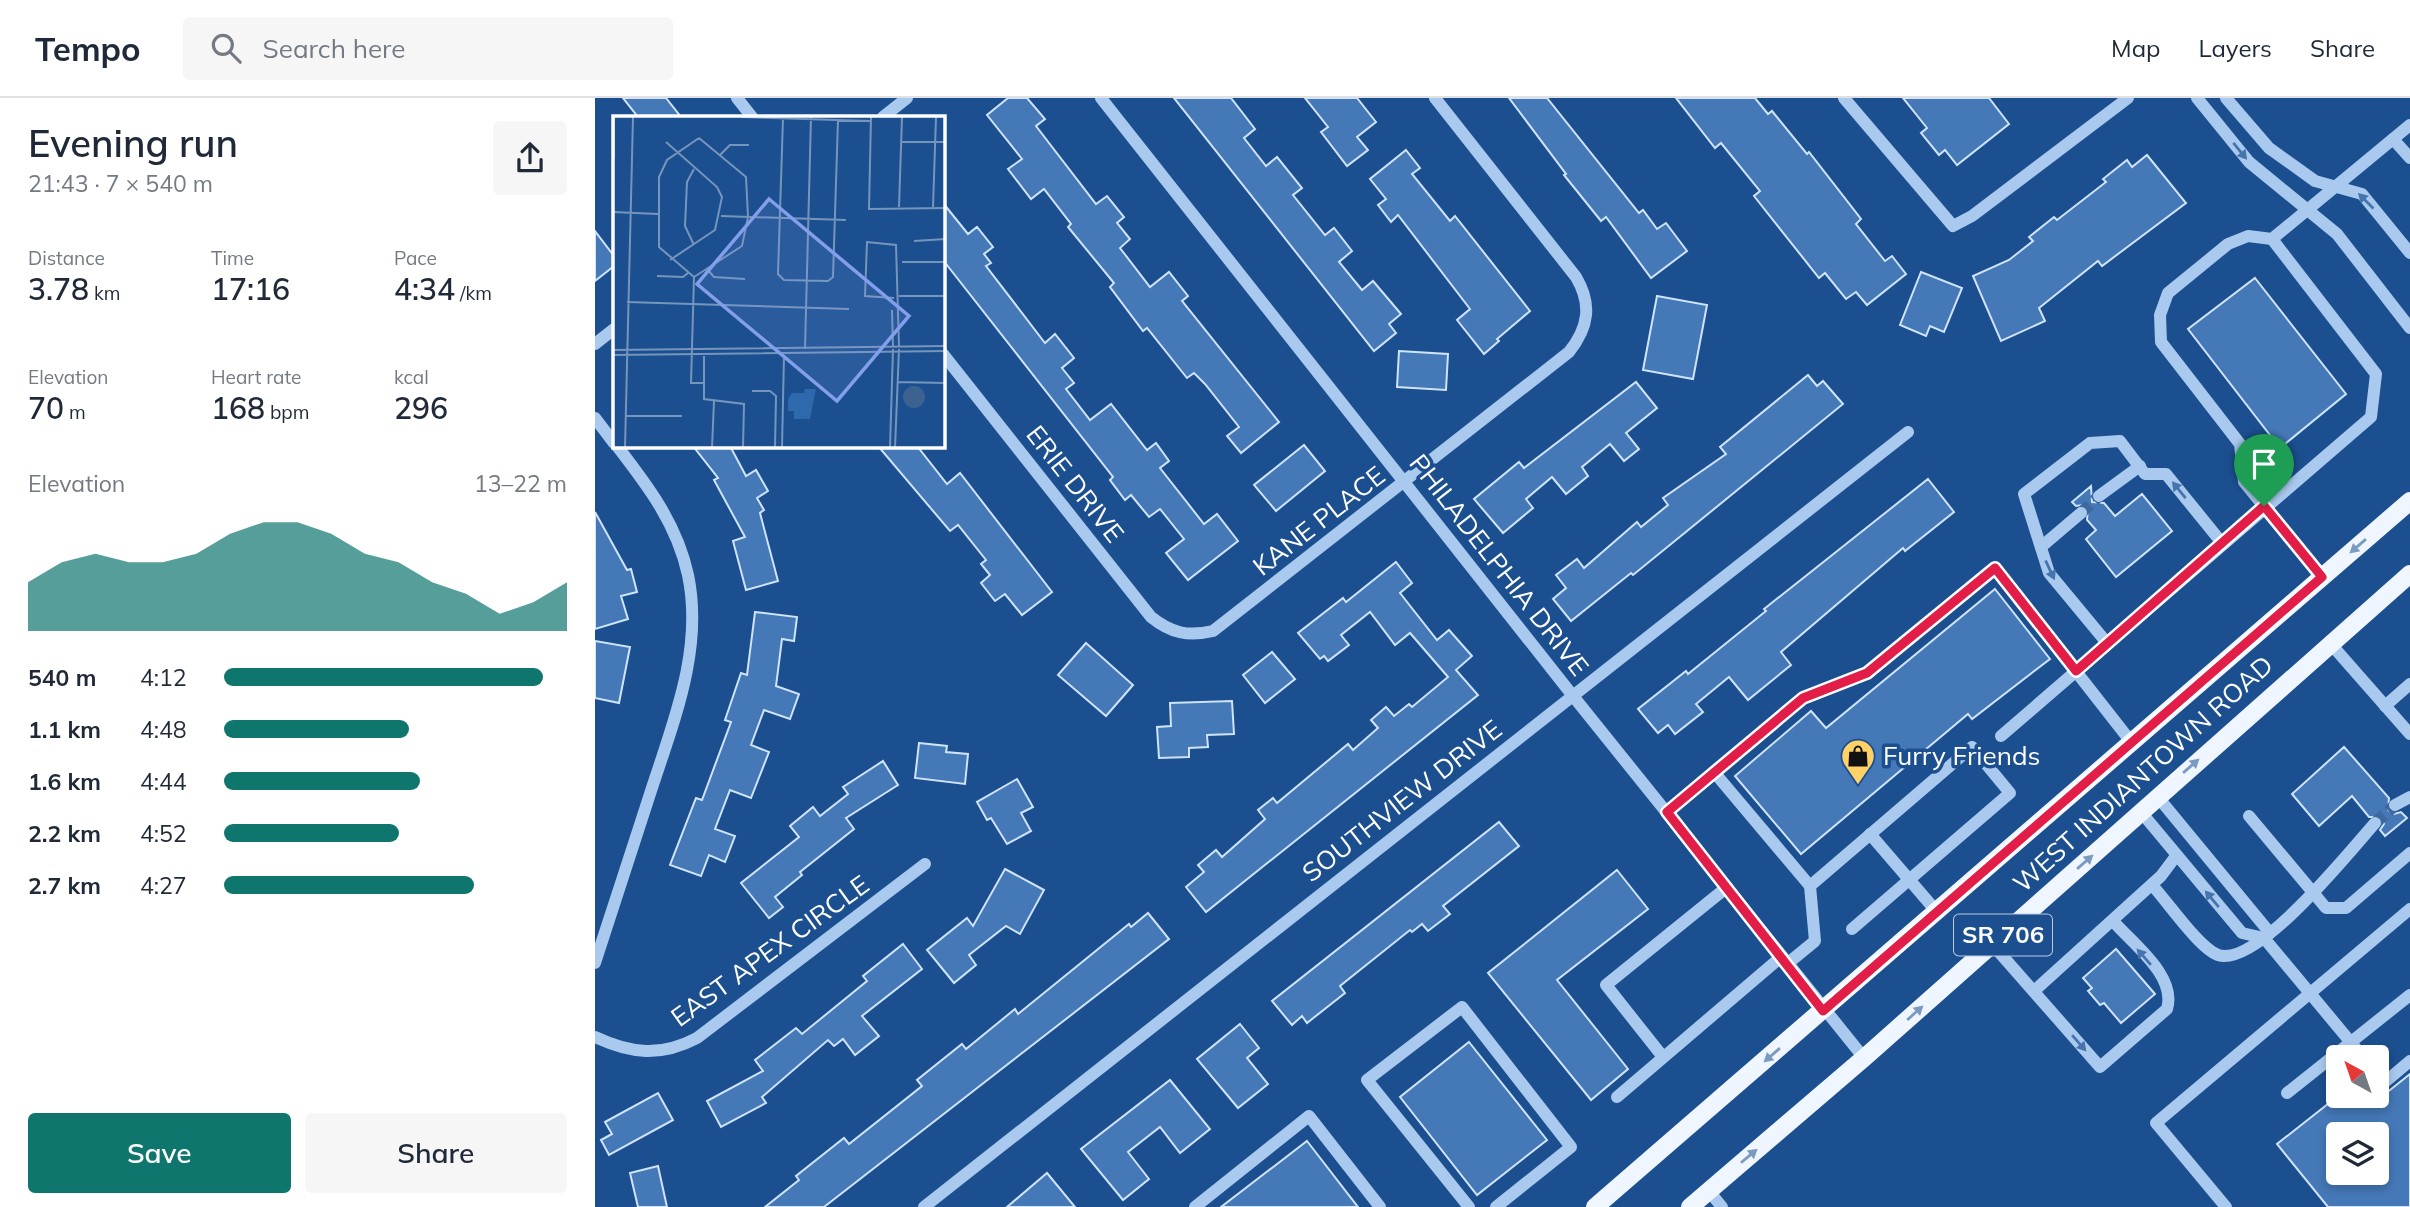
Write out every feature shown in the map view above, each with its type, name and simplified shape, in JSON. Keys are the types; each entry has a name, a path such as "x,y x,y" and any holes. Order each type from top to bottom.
{"main road":[{"name":"WEST INDIANTOWN ROAD","path":"1595,1207 2410,501"},
{"name":"WEST INDIANTOWN ROAD","path":"1690,1207 1864,1058 2410,574"}],"street":[{"path":"737,98 751,116"},
{"path":"884,116 907,98"},
{"name":"PHILADELPHIA DRIVE","path":"1101,98 1823,1011 1864,1058"},
{"name":"KANE PLACE","path":"1180,634 1197,635 1226,623 1569,352 1580,338 1586,323 1587,306 1576,277 1435,98"},
{"path":"1844,98 1953,226 1972,216 2128,98"},
{"path":"2197,98 2249,163 2337,234 2410,328"},
{"path":"2226,98 2269,148 2315,181 2362,194 2410,253"},
{"path":"2272,239 2410,125"},
{"path":"2393,139 2410,158"},
{"path":"2001,736 2264,506 2371,417 2376,374 2272,239 2248,236 2228,244 2168,293 2160,315 2161,342 2240,444 2244,482 2264,506 2322,577"},
{"path":"595,344 613,330"},
{"name":"ERIE DRIVE","path":"945,357 1151,617 1164,628 1180,634"},
{"path":"595,418 613,442"},
{"name":"SOUTHVIEW DRIVE","path":"924,1207 1908,432"},
{"path":"2107,643 2049,573 2024,494 2090,443 2120,441 2145,474 2166,474 2223,543"},
{"path":"595,963 687,677 693,626 688,575 678,542 655,496 617,448"},
{"path":"2099,496 2140,467"},
{"path":"2041,547 2081,513"},
{"path":"1667,812 1803,698 1867,673 1995,568 2132,743"},
{"path":"2330,643 2410,734"},
{"path":"2385,706 2410,684"},
{"path":"1810,886 1972,747 2010,793 1852,929"},
{"path":"1617,1097 1784,960 1815,941 1810,886 1714,772"},
{"path":"2157,796 2267,935 2309,994 2351,1044"},
{"path":"2395,805 2410,797"},
{"path":"2141,812 2242,933 2267,935"},
{"path":"2249,816 2326,908 2346,908 2410,853"},
{"path":"2152,885 2202,942 2217,955 2233,956 2267,935 2313,893 2375,823"},
{"path":"1870,834 1937,912"},
{"path":"2034,991 2152,885 2176,856"},
{"name":"EAST APEX CIRCLE","path":"595,1037 618,1048 650,1053 690,1042 925,864"},
{"path":"1663,1057 1606,985 1726,888"},
{"path":"2222,1205 2156,1123 2410,909"},
{"path":"1992,944 2100,1067 2167,1009 2171,995 2166,981 2113,921"},
{"path":"2287,1093 2410,995"},
{"path":"1469,1207 1367,1080 1462,1007 1571,1146 1496,1207"},
{"path":"2389,1079 2410,1061"},
{"path":"1195,1207 1309,1116 1380,1207"},
{"path":"1709,1191 1722,1207"}],"building":[{"path":"623,98 666,98 680,116 637,116"},
{"path":"1008,98 1027,98 1045,119 1036,126 1096,204 1107,196 1124,217 1117,223 1130,239 1120,248 1150,287 1169,272 1188,296 1182,301 1279,422 1241,453 1227,436 1239,427 1205,384 1194,373 1187,378 1147,328 1143,331 1110,287 1114,283 1068,227 1071,224 1044,189 1031,199 1008,169 1022,159 987,115"},
{"path":"1174,98 1231,98 1255,129 1244,138 1266,166 1277,157 1302,188 1293,195 1325,235 1334,228 1352,251 1339,262 1362,290 1373,281 1401,314 1389,324 1396,333 1374,351"},
{"path":"1305,98 1357,98 1376,122 1357,137 1368,150 1347,166 1321,132 1328,127"},
{"path":"1509,98 1547,98 1639,213 1643,210 1657,229 1666,223 1687,251 1651,278 1606,217 1601,221 1564,175 1566,174"},
{"path":"1676,98 1755,98 1768,114 1772,111 1807,154 1809,152 1861,219 1856,224 1885,261 1892,256 1906,274 1867,305 1856,292 1846,299 1825,273 1819,278 1754,196 1760,191 1721,143 1715,148"},
{"path":"1903,98 1989,98 2009,124 1957,165 1945,150 1939,155 1921,133 1927,128"},
{"path":"1406,150 1420,168 1412,174 1450,221 1455,216 1530,311 1484,354 1457,320 1470,309 1398,215 1391,222 1378,205 1386,199 1370,179"},
{"path":"2147,155 2186,203 2102,266 2098,261 2039,308 2045,321 2001,341 1973,276 2009,260 2033,241 2029,237 2054,217 2057,220 2106,182 2103,179 2127,160 2132,167"},
{"path":"945,205 968,234 977,227 993,247 984,254 991,263 986,266 1045,343 1055,334 1074,358 1062,368 1074,383 1066,389 1090,420 1111,404 1147,450 1156,443 1169,461 1160,468 1204,524 1217,514 1238,541 1188,580 1166,553 1184,539 1160,509 1149,517 1131,495 1125,500 1110,480 1113,477 945,263"},
{"path":"595,231 613,255 613,267 595,281"},
{"path":"1921,272 1962,288 1944,332 1930,326 1926,336 1900,325"},
{"path":"2255,278 2346,394 2280,448 2188,329"},
{"path":"1657,296 1707,305 1693,379 1643,370"},
{"path":"1399,351 1448,354 1446,390 1397,387"},
{"path":"1808,375 1817,386 1823,381 1843,404 1633,575 1631,573 1571,621 1553,599 1566,588 1556,575 1577,559 1584,568 1637,522 1641,527 1668,505 1663,498 1726,454 1720,447"},
{"path":"1636,382 1657,408 1626,433 1639,449 1624,461 1610,444 1582,467 1588,476 1566,494 1552,477 1526,499 1533,508 1503,533 1474,499 1519,462 1524,468"},
{"path":"1304,445 1325,471 1276,511 1254,485"},
{"path":"695,448 731,448 746,476 756,470 768,491 757,498 764,510 760,513 778,581 746,590 733,541 745,537 714,480 718,478"},
{"path":"880,448 919,448 947,484 960,473 1052,592 1022,615 1005,594 995,601 981,583 990,575 981,564 986,560 958,525 950,531"},
{"path":"1928,479 1954,512 1905,551 1903,548 1781,652 1791,665 1748,700 1729,677 1696,704 1703,712 1675,734 1668,725 1658,733 1638,709 1686,671 1688,674 1766,611 1764,609"},
{"path":"2091,486 2092,502 2104,503 2115,516 2142,494 2172,531 2116,577 2086,539 2096,530 2087,520 2088,508 2083,505 2076,506 2072,502"},
{"path":"595,512 627,570 631,569 637,592 621,596 628,619 595,629"},
{"path":"1396,562 1412,583 1400,593 1437,640 1449,630 1472,656 1456,670 1478,695 1206,912 1186,887 1204,872 1198,865 1216,850 1222,857 1265,819 1258,810 1273,798 1277,803 1348,744 1353,750 1378,728 1371,720 1386,707 1394,716 1409,704 1412,707 1448,677 1410,633 1395,645 1370,612 1341,635 1349,645 1328,661 1324,656 1320,659 1298,633 1343,598 1346,602"},
{"path":"1995,589 2050,659 1972,719 1968,714 1801,854 1735,776 1811,711 1826,728"},
{"path":"755,612 797,617 794,641 782,639 776,686 799,694 790,719 764,710 751,745 769,752 751,798 730,790 715,829 735,836 725,862 709,855 701,876 670,865 696,798 702,800 731,722 725,720 741,673 747,675"},
{"path":"595,641 630,647 619,703 595,698"},
{"path":"1086,643 1133,685 1106,716 1058,675"},
{"path":"1272,652 1295,679 1265,703 1243,675"},
{"path":"1232,701 1234,734 1207,735 1208,747 1189,748 1189,757 1159,758 1157,727 1171,726 1170,703"},
{"path":"919,743 947,746 946,752 968,754 965,784 915,778"},
{"path":"2344,747 2389,798 2388,810 2394,814 2401,812 2407,818 2385,836 2380,830 2384,824 2381,817 2369,817 2352,796 2319,826 2292,794"},
{"path":"883,761 898,785 846,818 854,829 800,872 802,875 775,897 783,907 769,918 741,883 799,837 790,826 813,807 820,816 848,794 843,787"},
{"path":"1017,779 1033,807 1021,813 1031,831 1007,844 991,818 987,820 977,802"},
{"path":"1499,822 1519,846 1443,906 1450,914 1428,931 1422,924 1412,932 1410,930 1340,986 1345,993 1307,1023 1302,1016 1292,1025 1272,1001"},
{"path":"1005,869 1044,890 1020,934 1006,926 969,955 976,965 954,983 927,950 967,918 973,926"},
{"path":"1617,870 1648,909 1557,980 1628,1069 1591,1100 1488,973"},
{"path":"1148,913 1169,939 824,1207 765,1207 799,1180 796,1176 844,1138 849,1144 922,1086 917,1080 962,1044 966,1049 1015,1009 1018,1014 1129,924 1131,927"},
{"path":"903,944 922,969 862,1016 879,1036 855,1055 843,1039 834,1046 828,1040 762,1097 766,1103 721,1127 707,1101 763,1071 755,1060 796,1028 802,1034 867,981 863,976"},
{"path":"2116,949 2155,994 2121,1023 2104,1003 2100,1005 2088,991 2092,988 2083,978"},
{"path":"1240,1024 1259,1048 1247,1058 1268,1084 1238,1108 1197,1059"},
{"path":"1469,1042 1547,1140 1477,1195 1400,1097"},
{"path":"2410,1074 2410,1207 2328,1207 2277,1144 2326,1105 2326,1108 2389,1108 2389,1091"},
{"path":"1170,1080 1210,1129 1180,1153 1160,1127 1128,1152 1149,1179 1123,1200 1081,1149"},
{"path":"658,1093 673,1120 609,1155 601,1140 612,1134 605,1122"},
{"path":"1307,1141 1358,1207 1221,1207"},
{"path":"658,1166 667,1207 638,1207 630,1173"},
{"path":"1047,1173 1075,1207 1007,1207"}],"tunnel":[{"path":"2081,513 2099,496"},
{"path":"2375,823 2395,805"}],"place":[{"name":"Furry Friends","path":"1858,786"}],"route":[{"path":"2264,506 2322,577 1823,1011 1667,812 1803,698 1867,673 1995,568 2076,671 2264,506"}]}
